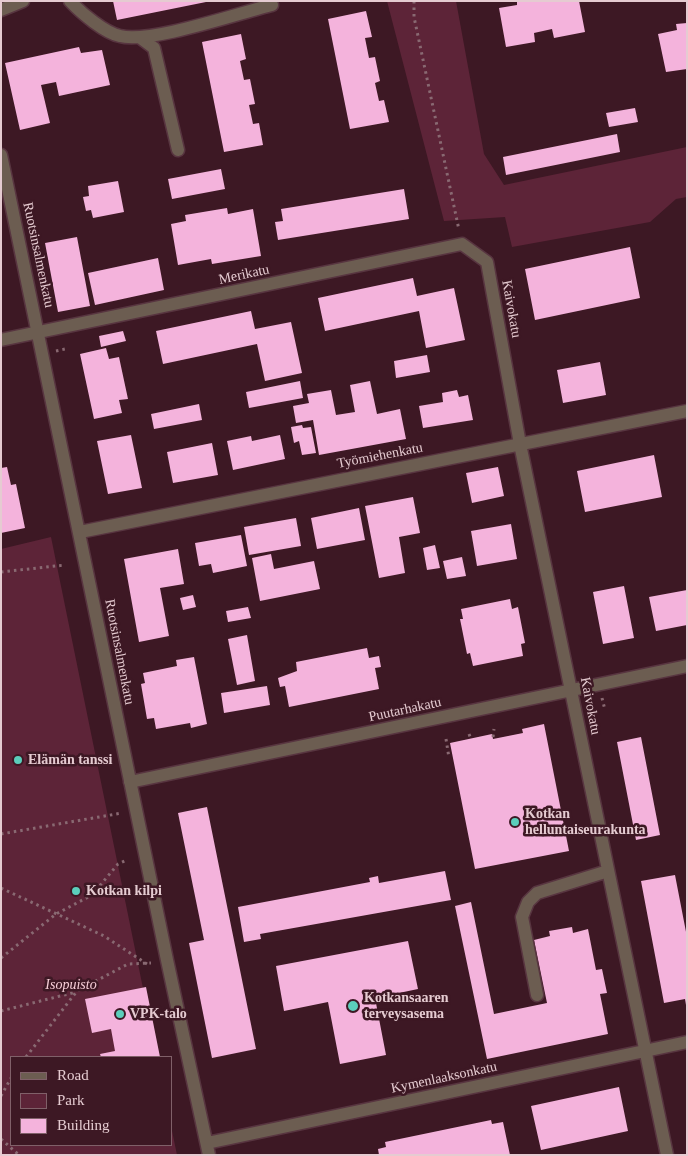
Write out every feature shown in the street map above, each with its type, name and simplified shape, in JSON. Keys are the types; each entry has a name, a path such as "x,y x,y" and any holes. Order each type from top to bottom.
{"street":[{"path":"1,10 23,1"},
{"path":"70,1 82,14 118,36 142,38 272,4"},
{"path":"142,38 154,48 178,150"},
{"name":"Ruotsinsalmenkatu","path":"1,155 167,960 208,1149"},
{"name":"Kaivokatu","path":"462,244 487,262 520,444 668,1155"},
{"name":"Merikatu","path":"1,340 462,244"},
{"name":"Työmiehenkatu","path":"80,532 687,411"},
{"name":"Puutarhakatu","path":"130,782 687,666"},
{"path":"537,995 522,916 528,902 536,893 608,871"},
{"name":"Kymenlaaksonkatu","path":"208,1149 687,1042"}],"path":[{"path":"414,1 414,17 462,244"},
{"path":"1,572 65,565"},
{"path":"493,737 495,735 494,730"},
{"path":"446,739 449,758"},
{"path":"1,834 118,813"},
{"path":"1,958 56,914 92,895 118,864 127,860"},
{"path":"1,888 104,936 148,964"},
{"path":"1,1011 77,991 128,964 148,964 167,960"},
{"path":"27,1056 77,991"},
{"path":"1,1096 10,1080"},
{"path":"1,1139 19,1155"}],"green space":[{"path":"387,1 456,1 484,154 504,185 687,147 687,197 676,199 650,222 512,247 505,217 444,221"},
{"name":"Isopuisto","path":"51,537 157,1056 10,1056 10,1146 172,1146 172,1131 177,1155 1,1155 1,549"}],"building":[{"path":"113,1 206,1 206,2 117,20"},
{"path":"517,1 579,1 585,32 554,38 552,29 534,33 535,42 506,47 499,8 517,5"},
{"path":"366,11 372,37 365,38 369,58 375,57 380,81 375,83 379,101 384,100 389,122 350,129 328,19"},
{"path":"687,23 687,69 666,72 658,34 677,30 676,24"},
{"path":"241,34 246,59 240,61 244,80 250,79 255,104 249,105 253,124 259,123 263,145 224,152 202,42"},
{"path":"79,47 81,53 102,50 110,85 59,96 56,82 41,85 50,123 20,130 5,63"},
{"path":"635,108 638,122 609,127 606,113"},
{"path":"617,134 620,152 506,175 503,157"},
{"path":"221,169 225,189 172,199 168,179"},
{"path":"118,181 124,212 93,218 91,210 86,211 83,197 89,196 88,186"},
{"path":"404,189 409,219 278,240 275,222 283,221 281,209"},
{"path":"227,208 228,214 253,209 261,256 212,264 211,259 178,265 171,224 186,221 185,215"},
{"path":"77,237 90,306 58,312 45,243"},
{"path":"630,247 640,298 535,320 525,269"},
{"path":"158,258 164,290 95,305 88,273"},
{"path":"413,278 417,296 454,288 465,340 426,348 419,311 325,331 318,298"},
{"path":"251,311 255,329 291,322 302,373 265,381 257,344 163,364 156,331"},
{"path":"123,331 126,341 101,347 99,336"},
{"path":"106,348 109,359 119,357 128,399 119,400 122,413 94,419 80,354"},
{"path":"427,355 430,372 396,378 394,361"},
{"path":"600,362 606,395 563,403 557,370"},
{"path":"300,381 303,398 249,408 246,392"},
{"path":"370,381 377,414 400,409 406,439 319,455 313,420 296,423 293,406 309,403 307,394 331,390 336,415 355,412 350,385"},
{"path":"457,390 459,397 468,395 473,420 423,428 419,406 443,402 442,393"},
{"path":"199,404 202,420 154,429 151,414"},
{"path":"302,425 303,428 311,427 316,453 302,455 299,441 294,443 291,427"},
{"path":"131,435 142,488 108,494 97,441"},
{"path":"280,435 285,459 233,470 227,441 251,436 252,441"},
{"path":"212,443 218,475 173,483 167,452"},
{"path":"654,455 662,497 585,512 577,471"},
{"path":"7,467 11,485 16,484 25,528 1,533 1,468"},
{"path":"498,467 504,496 472,503 466,473"},
{"path":"413,497 420,533 399,537 405,573 379,578 365,506"},
{"path":"359,508 365,540 317,549 311,518"},
{"path":"296,518 301,546 249,555 244,527"},
{"path":"511,524 517,559 477,566 471,531"},
{"path":"241,535 247,566 213,573 211,564 199,566 195,543"},
{"path":"435,545 440,568 427,570 423,548"},
{"path":"178,549 184,584 160,588 169,636 139,642 124,559"},
{"path":"271,554 274,569 314,561 320,589 260,601 252,558"},
{"path":"462,557 466,576 447,579 443,561"},
{"path":"624,586 634,638 603,644 593,592"},
{"path":"687,590 687,625 656,631 649,597"},
{"path":"193,595 196,607 183,610 180,598"},
{"path":"510,599 512,609 518,607 525,643 521,644 523,656 473,666 470,653 467,654 460,619 463,619 461,609"},
{"path":"248,607 251,618 228,622 226,611"},
{"path":"247,635 255,681 237,685 228,639"},
{"path":"367,648 369,658 379,656 381,667 375,668 379,689 289,707 285,686 280,687 278,678 297,671 296,662"},
{"path":"194,657 207,724 191,728 190,723 156,729 154,718 147,719 141,684 145,683 143,673 177,666 176,660"},
{"path":"267,686 270,705 224,713 221,693"},
{"name":"Kotkan helluntaiseurakunta","path":"544,724 569,851 475,869 450,743 492,734 493,739 523,733 522,729"},
{"path":"641,737 660,835 636,840 617,742"},
{"path":"207,807 256,1049 212,1058 189,943 204,940 178,813"},
{"path":"445,871 451,900 260,934 261,939 244,942 238,907 370,882 369,878 378,876 379,883"},
{"path":"675,875 687,937 686,1005 685,999 664,1003 641,881"},
{"path":"471,902 494,1014 547,1003 534,940 550,936 549,931 572,927 573,933 588,929 596,970 602,969 607,993 600,994 608,1034 487,1059 455,906"},
{"name":"Kotkansaaren terveysasema","path":"408,941 418,989 375,998 386,1055 340,1064 328,1002 284,1011 276,966"},
{"name":"VPK-talo","path":"146,987 160,1056 101,1056 100,1054 115,1051 111,1029 92,1033 85,999"},
{"path":"619,1087 628,1131 541,1150 531,1106"},
{"path":"491,1120 492,1124 503,1122 510,1155 379,1155 378,1149 386,1147 385,1142"}],"place":[{"name":"Elämän tanssi","path":"18,760"},
{"name":"Kotkan helluntaiseurakunta","path":"515,822"},
{"name":"Kotkan kilpi","path":"76,891"},
{"name":"Kotkansaaren terveysasema","path":"353,1006"},
{"name":"VPK-talo","path":"120,1014"}]}
